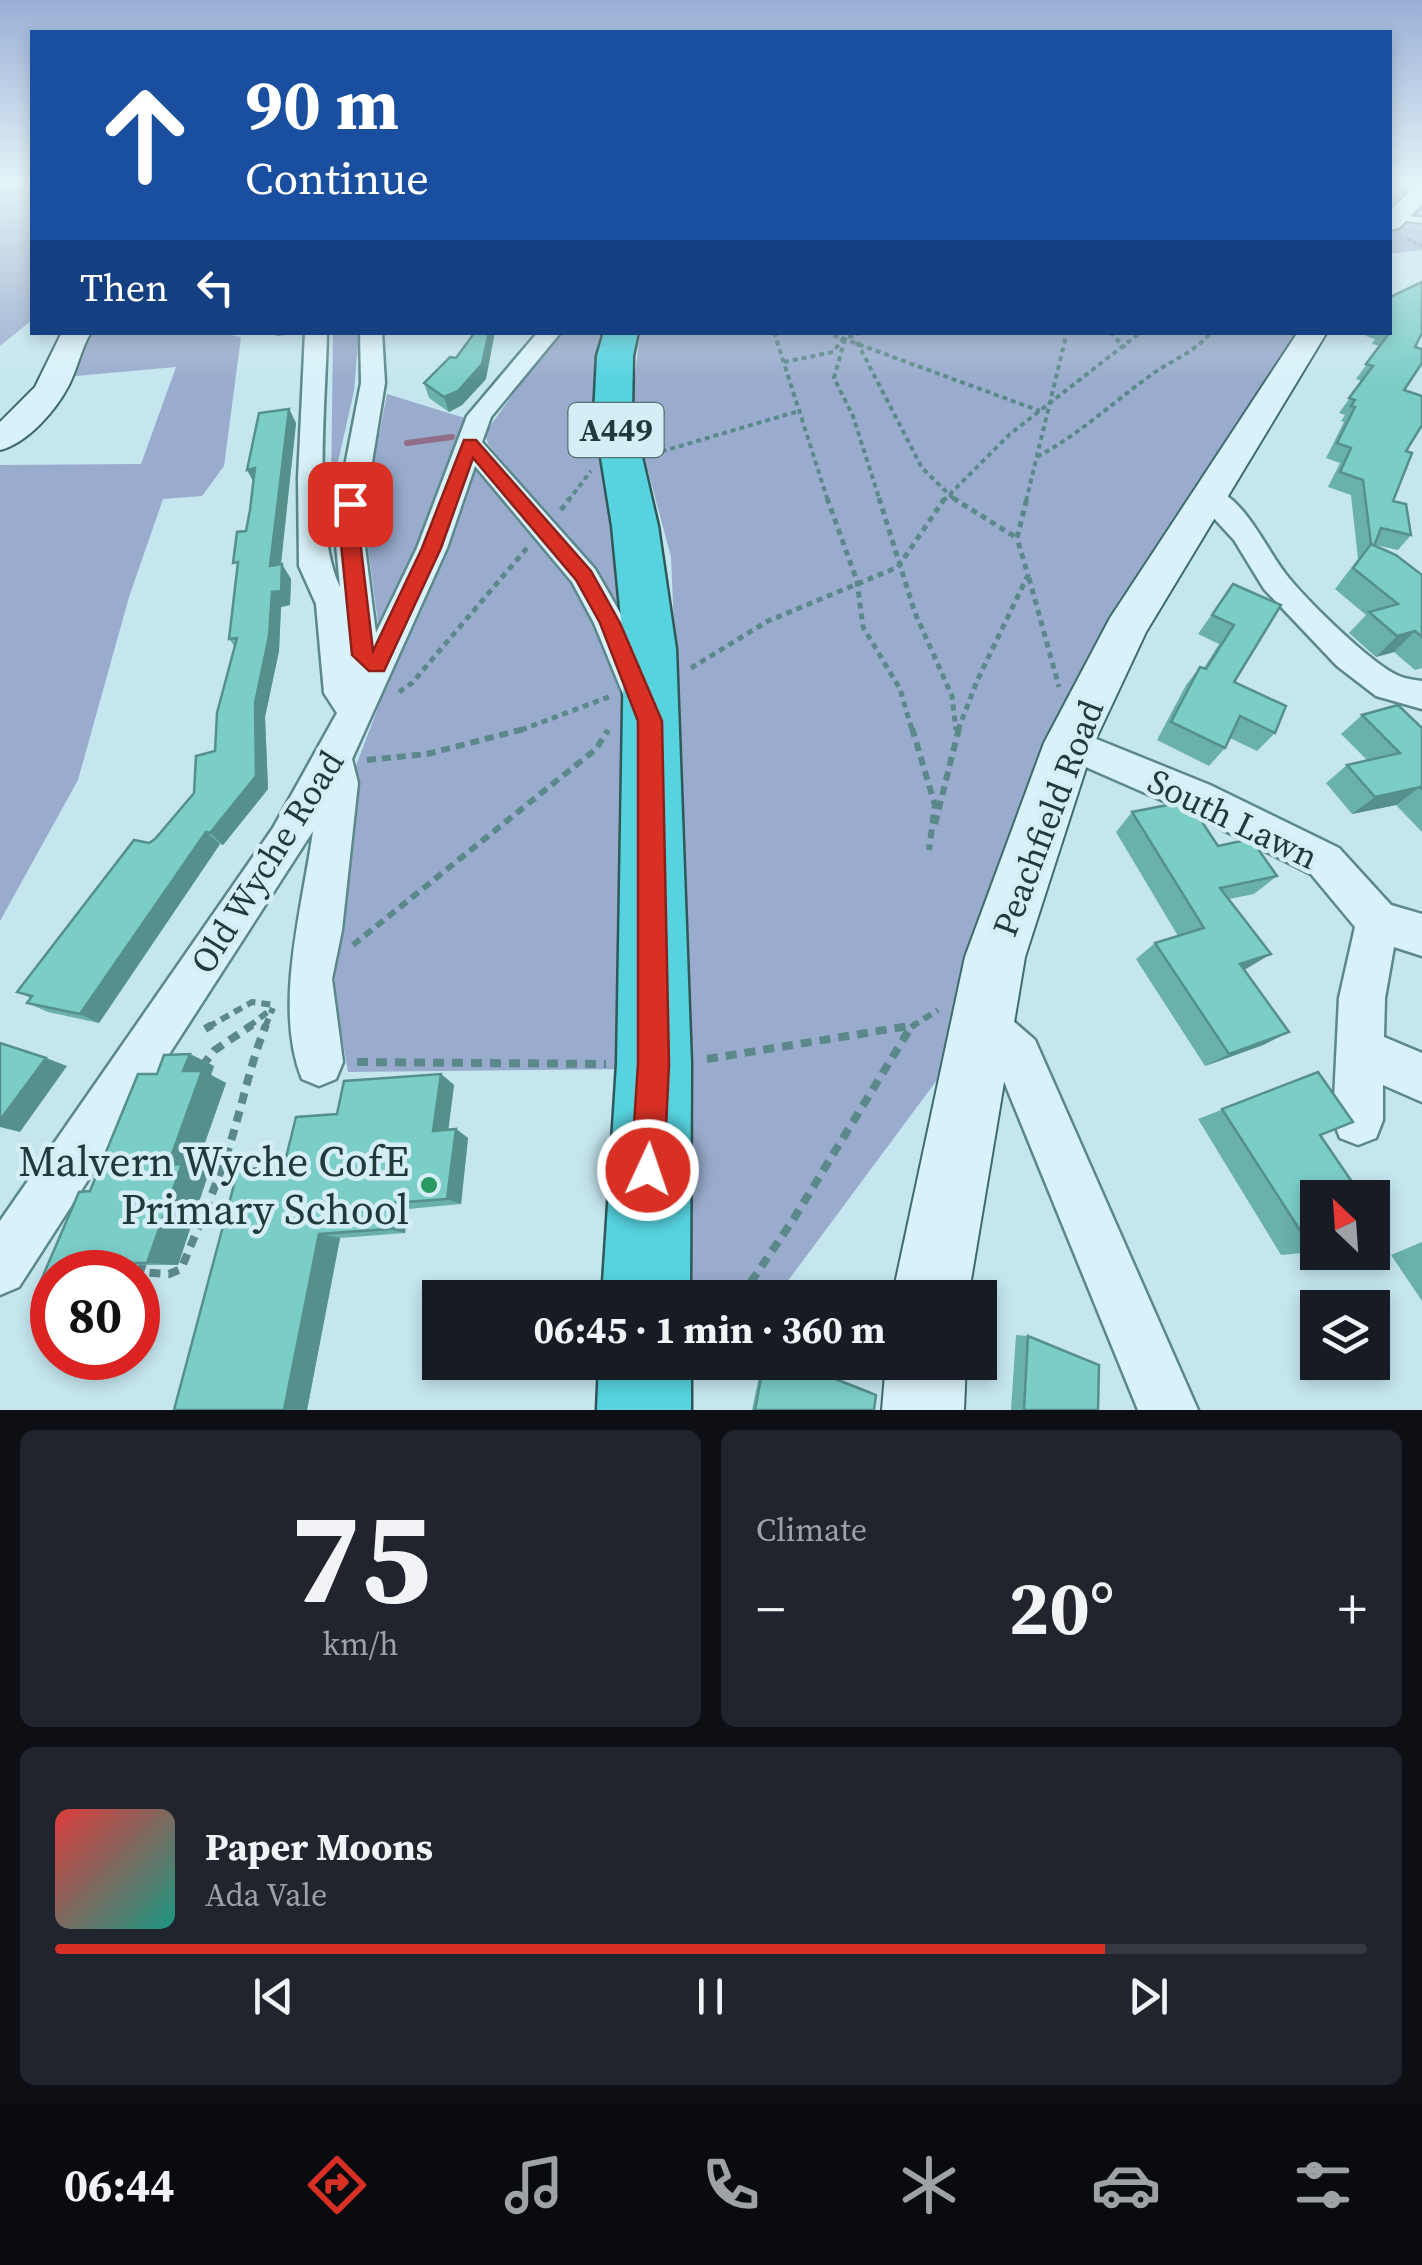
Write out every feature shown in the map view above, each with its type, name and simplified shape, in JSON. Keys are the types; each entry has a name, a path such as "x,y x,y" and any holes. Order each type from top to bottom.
{"highway":[{"name":"A449","path":"620,335 615,356 613,414 638,544 650,649 645,697 654,1064 647,1280"},
{"path":"644,1380 644,1410"}],"street":[{"path":"0,440 35,408 55,380 64,348 75,335"},
{"path":"316,335 311,478 314,566 332,604 341,693 355,710"},
{"path":"371,335 373,384 348,523 362,655 377,665"},
{"name":"Old Wyche Road","path":"0,1268 287,841 333,760 432,548 479,416 547,335"},
{"name":"Peachfield Road","path":"933,1280 995,958 1073,734 1126,629 1311,335"},
{"path":"470,444 584,576 645,697"},
{"path":"1209,496 1244,534 1276,582 1356,664 1388,687 1422,695"},
{"name":"South Lawn","path":"1073,734 1326,861 1378,921"},
{"path":"319,1062 310,978 321,930 339,784 333,760"},
{"path":"1358,1120 1362,998 1378,921 1422,935"},
{"path":"980,1022 1018,1057 1168,1410"},
{"path":"1362,1051 1422,1078"},
{"path":"923,1410 925,1380"}],"path":[{"path":"775,335 857,582 863,627 900,689 935,804 929,850 957,734 977,680 1028,575"},
{"path":"830,335 1040,411"},
{"path":"784,362 833,352 847,335"},
{"path":"844,339 855,335"},
{"path":"1066,335 1018,538 1051,670 1073,734"},
{"path":"1113,335 1125,348"},
{"path":"310,978 596,750 645,697 768,620 898,567 912,539 979,463 1139,335"},
{"path":"1038,458 1078,436 1149,376 1178,362 1208,335"},
{"path":"844,339 834,378 853,416 898,567 952,696 957,734"},
{"path":"856,342 879,378 923,471 950,495 1018,538"},
{"path":"355,710 369,711 412,683 544,530 583,477 603,462 654,454 721,430 799,411"},
{"path":"333,760 407,760 582,708 645,697"},
{"path":"160,1273 181,1269 224,1159 244,1098 247,1072 274,1005 258,1024 206,1056 202,1066"},
{"path":"319,1062 654,1064 728,1058 910,1028 752,1280"}],"shaded area":[{"path":"0,251 30,251 30,322 0,346"},
{"path":"82,335 241,337 224,466 202,496 163,499 129,597 78,780 0,921 0,465 141,464 176,367 65,377"},
{"path":"333,335 359,335 354,391 331,493"},
{"path":"556,335 602,335 596,419 637,659 597,577 488,444 485,433"},
{"path":"640,335 1312,335 1126,629 980,1022 789,1280 678,1280 684,1169 687,922 671,557 631,408"},
{"path":"387,394 468,419 449,481 379,631 367,540 367,497"},
{"path":"473,468 531,526 575,579 637,714 627,1069 348,1072 334,989 352,776 390,676 423,607"}],"building":[{"path":"1422,282 1422,333 1415,347 1422,349 1422,363 1404,390 1422,396 1422,425 1406,451 1412,453 1393,501 1406,504 1411,535 1381,528 1374,546 1363,480 1340,472 1351,448 1337,443 1355,407 1351,406 1355,400 1349,398 1373,366 1366,364 1388,335 1392,335 1392,296"},
{"path":"473,335 488,335 482,364 458,391 444,397 424,383 450,357 456,358"},
{"path":"289,409 270,566 282,564 281,591 272,592 269,636 255,703 256,776 210,833 206,832 80,1014 27,1003 32,996 17,992 134,840 149,843 155,839 194,793 196,756 215,751 217,713 237,638 229,639 238,562 233,563 237,532 246,531 250,510 255,468 247,470 259,413"},
{"path":"1371,544 1396,555 1422,575 1422,637 1415,631 1397,636 1369,612 1398,604 1353,568"},
{"path":"1233,584 1281,605 1234,682 1286,706 1275,733 1240,716 1225,748 1171,722 1200,667 1206,669 1234,625 1212,615"},
{"path":"1398,705 1422,728 1422,789 1375,797 1347,765 1400,753 1362,715"},
{"path":"1188,801 1218,846 1251,839 1277,876 1220,888 1271,954 1240,964 1289,1032 1229,1054 1155,943 1204,928 1132,812"},
{"path":"0,1043 46,1058 0,1120"},
{"path":"190,1054 183,1071 202,1071 168,1165 182,1164 152,1250 54,1250 79,1192 90,1191 138,1074 157,1074 164,1055"},
{"path":"1318,1072 1353,1122 1320,1135 1351,1180 1300,1180 1300,1230 1222,1109"},
{"path":"441,1074 433,1131 456,1129 447,1199 392,1203 388,1229 319,1234 284,1410 174,1410 238,1170 284,1166 296,1117 337,1114 344,1081"},
{"path":"1028,1336 1099,1365 1098,1410 1024,1410"},
{"path":"761,1380 838,1380 876,1395 874,1410 755,1410"}],"waterway":[{"path":"407,443 452,437"}],"place":[{"name":"Malvern Wyche CofE Primary School","path":"429,1185"}],"route":[{"path":"350,504 348,523 362,655 377,665 432,548 470,444 584,576 610,623 650,721 654,1064 648,1170"}]}
